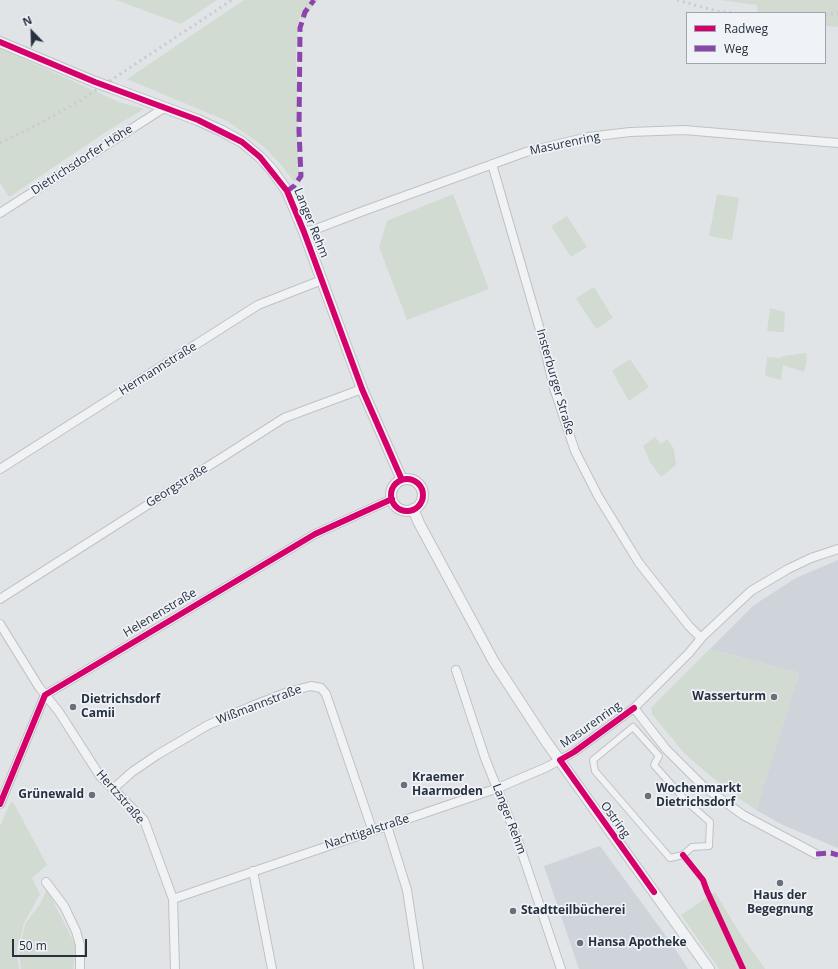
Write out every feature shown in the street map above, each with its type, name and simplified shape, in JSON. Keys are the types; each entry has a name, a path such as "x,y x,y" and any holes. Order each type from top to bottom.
{"street":[{"name":"Langer Rehm","path":"0,42 95,82 198,120 242,142 260,157 287,191 304,232 362,388 402,480"},
{"name":"Dietrichsdorfer Höhe","path":"0,212 164,108"},
{"name":"Masurenring","path":"304,232 316,229 526,152 588,137 630,132 684,130 838,143"},
{"name":"Insterburger Straße","path":"492,164 542,337 554,388 575,451 598,496 639,563 689,626 701,638"},
{"name":"Hermannstraße","path":"0,469 258,305 322,280"},
{"name":"Georgstraße","path":"0,599 284,418 362,388"},
{"path":"411,479 422,488 423,498 414,509 408,510 398,508 392,499 394,486 402,480 411,479"},
{"name":"Helenenstraße","path":"45,695 315,534 392,499"},
{"path":"414,509 419,523 494,662 560,760"},
{"name":"Masurenring","path":"560,760 574,752 634,708 689,653 701,638 751,591 788,569 811,558 838,549"},
{"name":"Hertzstraße","path":"0,624 45,695 59,712 100,776 144,820 173,899 174,969"},
{"name":"Langer Rehm","path":"456,670 485,758 518,838 561,969"},
{"name":"Wißmannstraße","path":"113,789 132,772 157,755 208,725 288,692 310,686 321,688 326,694 372,829"},
{"path":"0,804 45,695"},
{"path":"634,708 666,749 703,786 743,816 816,854"},
{"path":"633,727 659,756 654,765 686,801 710,822 709,846 692,847 683,855 670,858 595,771 593,760 633,727"},
{"name":"Nachtigalstraße","path":"173,899 372,829 387,826 498,788 560,760"},
{"name":"Ostring","path":"560,760 709,969"},
{"path":"387,826 407,890 419,969"},
{"path":"253,871 272,969"},
{"path":"46,882 64,906 76,931 80,945 80,969"}],"shaded area":[{"path":"116,0 217,0 181,24"},
{"path":"244,0 318,0 311,8 305,20 299,18 296,53 299,176 294,182 282,166 263,146 227,121 127,79"},
{"path":"720,0 838,0 838,27 826,26 826,12 758,12 757,5"},
{"path":"0,48 119,102 144,109 109,130 9,197 0,183"},
{"path":"453,194 489,289 407,320 379,247 387,221"},
{"path":"717,194 739,198 732,240 709,236"},
{"path":"567,216 587,247 571,257 551,226"},
{"path":"594,287 613,318 596,329 576,298"},
{"path":"770,308 785,312 784,332 767,331"},
{"path":"806,353 807,360 804,372 783,365 781,380 765,376 767,357 780,358 784,356"},
{"path":"630,359 649,387 629,401 612,371"},
{"path":"655,437 661,444 667,439 674,449 676,465 661,477 650,462 643,446"},
{"path":"838,560 838,848 783,825 756,810 799,673 710,649 754,605 796,578"},
{"path":"710,649 799,673 756,810 728,791 685,754 652,714 651,708"},
{"path":"13,802 47,865 32,878 40,894 24,923 17,952 19,969 0,969 0,826 10,803"},
{"path":"600,846 674,947 688,969 579,969 544,866"},
{"path":"47,889 76,946 73,969 21,969 19,953 25,924 40,904"},
{"path":"715,892 741,935 765,969 719,969 681,915"}],"railway":[{"path":"0,143 37,125 81,100 232,0"},
{"path":"677,0 724,12"},
{"path":"826,15 838,13"}],"marked path":[{"path":"287,191 294,186 301,176 299,131 300,28 305,12 314,0"},
{"path":"816,854 831,853 838,855"}],"cycle path":[{"path":"0,42 95,82 198,120 242,142 260,157 287,191 304,232 362,389 402,480"},
{"path":"407,479 416,482 420,486 423,495 420,504 416,508 407,511 398,508 394,504 391,495 394,486 398,482 407,479"},
{"path":"0,804 45,695 315,534 392,499"},
{"path":"634,708 574,752 560,760 654,892"},
{"path":"683,855 703,880 743,969"}],"place":[{"name":"Wasserturm","path":"774,697"},
{"name":"Dietrichsdorf Camii","path":"73,707"},
{"name":"Kraemer Haarmoden","path":"404,785"},
{"name":"Grünewald","path":"92,795"},
{"name":"Wochenmarkt Dietrichsdorf","path":"648,796"},
{"name":"Haus der Begegnung","path":"780,883"},
{"name":"Stadtteilbücherei","path":"513,911"},
{"name":"Hansa Apotheke","path":"580,943"}]}
